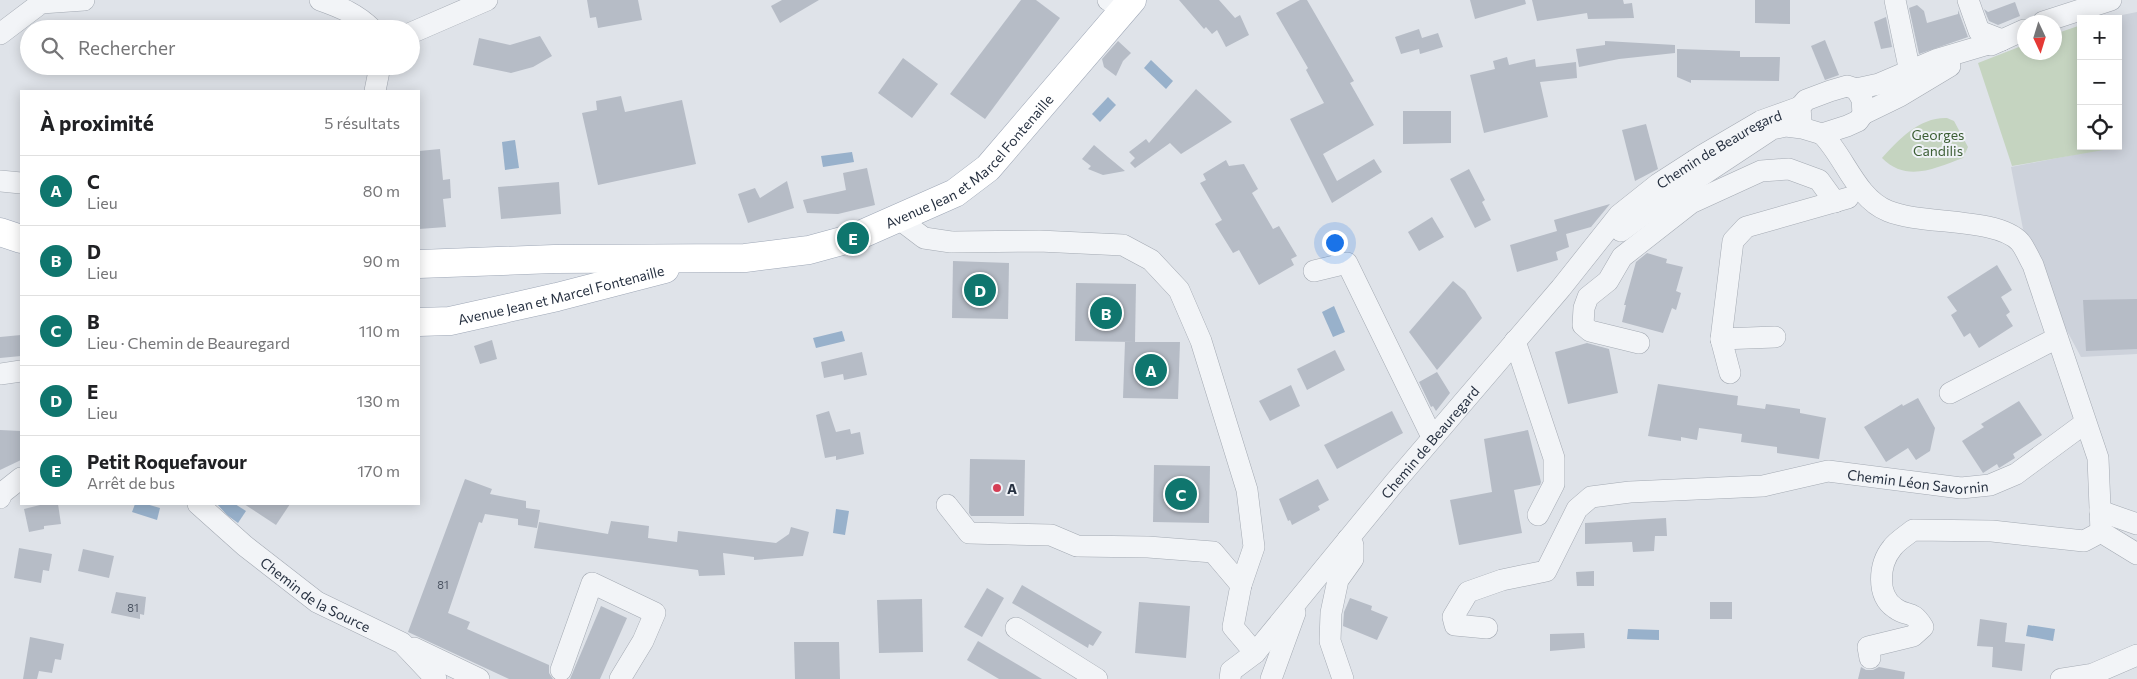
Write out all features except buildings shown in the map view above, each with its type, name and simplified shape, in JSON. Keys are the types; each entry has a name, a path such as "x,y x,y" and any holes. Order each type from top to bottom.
{"main road":[{"name":"Avenue Jean et Marcel Fontenaille","path":"420,264 554,259 703,259 778,256 853,238 955,193 988,168 1121,3"},
{"path":"0,225 20,226"},
{"path":"0,232 20,239"},
{"path":"554,259 563,266 567,274 564,287 557,297"},
{"name":"Avenue Jean et Marcel Fontenaille","path":"420,322 450,321 557,297 703,259"}],"street":[{"path":"0,34 42,3 84,0"},
{"path":"320,0 345,8 363,20"},
{"path":"420,29 487,0"},
{"path":"1895,0 1910,72"},
{"path":"1968,0 1979,31 2002,40"},
{"path":"2062,16 2111,0"},
{"path":"1808,123 1855,120 2017,33"},
{"path":"1870,658 1868,647 1913,636 1923,626 1916,616 1895,608 1883,593 1881,569 1892,548 1913,530 1992,531 2084,541 2101,522 2098,458 2032,265 2020,242 2007,232 1982,226 1934,221 1888,211 1870,200 1859,186 1838,151 1808,123 1806,100 1848,86 1856,88 1879,84 1938,59 2002,40"},
{"path":"375,90 378,75"},
{"path":"1856,88 1862,99 1855,120 1848,154 1859,186"},
{"name":"Chemin de Beauregard","path":"1230,679 1231,671 1255,653 1432,437 1561,288 1619,215 1658,184 1761,121 1808,123"},
{"path":"1639,343 1590,331 1583,325 1584,308 1588,297 1608,281 1622,258 1690,203 1761,171 1789,169 1819,180 1835,202"},
{"path":"0,181 20,183"},
{"path":"1730,373 1721,339 1733,241 1746,227 1835,202 1859,186"},
{"path":"899,219 924,238 952,242 1039,241 1123,245 1151,260 1179,290 1201,341 1247,490 1254,547 1241,585 1233,627 1255,653"},
{"path":"1314,271 1347,263 1432,437"},
{"path":"420,332 450,321"},
{"path":"1721,339 1775,337"},
{"path":"1950,393 2057,338"},
{"path":"1515,341 1554,458 1554,484 1538,515"},
{"path":"0,374 20,371"},
{"name":"Chemin Léon Savornin","path":"1487,628 1455,625 1453,617 1468,592 1502,580 1546,571 1577,509 1592,497 1630,492 1763,486 1828,471 1961,488 1990,485 2016,474 2085,423"},
{"path":"1,495 20,479"},
{"name":"Chemin de la Source","path":"199,505 245,546 317,602 402,643 436,679"},
{"path":"947,505 969,533 1051,535 1078,546 1148,546 1213,552 1241,585"},
{"path":"2101,522 2137,524"},
{"path":"2101,522 2137,554"},
{"path":"1344,679 1330,640 1331,613 1338,580 1353,559 1353,545 1348,539"},
{"path":"561,670 592,583 655,613 643,641 620,679"},
{"name":"Chemin de Beauregard","path":"1271,679 1301,597"},
{"path":"1016,628 1097,679"},
{"path":"402,643 479,679"},
{"path":"2061,679 2093,674 2137,655"}],"shaded area":[{"path":"2137,12 2137,354 2081,357 2060,318 2046,277 2023,229 2011,167 2098,150 2122,150 2122,15"}],"green space":[{"path":"2077,26 2077,150 2104,150 2012,166 1978,63 2017,48 2017,60 2062,60 2062,32"},
{"name":"Georges Candilis","path":"1947,118 1954,121 1968,147 1963,158 1932,169 1911,172 1892,166 1882,158 1903,137 1919,125 1928,121"}],"water":[{"path":"1151,60 1173,81 1166,89 1144,68"},
{"path":"1108,97 1116,105 1100,122 1092,114"},
{"path":"515,140 519,168 505,170 502,142"},
{"path":"852,152 854,162 823,167 821,156"},
{"path":"1334,306 1345,332 1333,337 1322,312"},
{"path":"842,331 845,341 816,348 813,338"},
{"path":"135,505 150,505 160,508 157,520 132,512"},
{"path":"218,505 237,505 246,511 238,523"},
{"path":"836,509 849,511 845,535 833,533"},
{"path":"2028,625 2055,629 2053,641 2026,636"},
{"path":"1628,629 1659,630 1659,640 1627,639"}],"place":[{"name":"Petit Roquefavour","path":"853,238"},
{"name":"E","path":"980,290"},
{"name":"D","path":"1106,313"},
{"name":"C","path":"1151,370"},
{"name":"A","path":"997,488"},
{"name":"B","path":"1181,494"}]}
